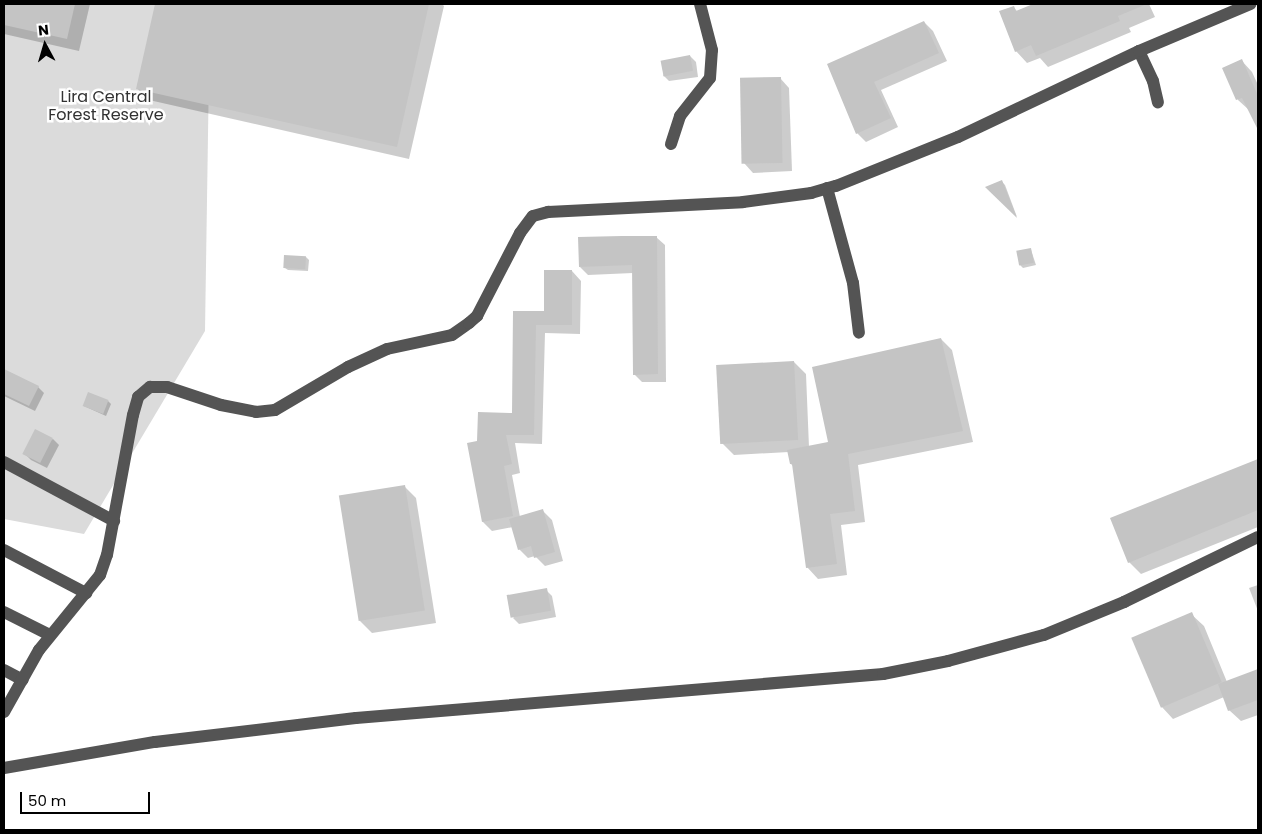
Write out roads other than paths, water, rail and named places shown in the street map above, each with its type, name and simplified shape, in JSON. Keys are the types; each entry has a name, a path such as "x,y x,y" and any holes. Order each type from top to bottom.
{"street":[{"path":"671,144 680,116 710,78 712,50 700,4"},
{"path":"4,712 50,635 100,575 107,555 133,415 138,397 150,387 167,387 221,405 256,412 275,410 348,367 387,349 452,335 469,323 477,316 520,233 533,216 548,212 777,199 827,188 958,137 1139,51 1250,4"},
{"path":"1139,51 1153,81 1158,102"},
{"path":"827,188 853,283 858,333"},
{"path":"4,462 114,521"},
{"path":"4,768 155,742 356,718 883,674 948,661 1044,635 1124,602 1258,537"},
{"path":"4,550 86,593"},
{"path":"4,612 50,635"},
{"path":"4,670 23,680"}],"park label":[{"name":"Lira Central Forest Reserve","path":"106,106"}]}
